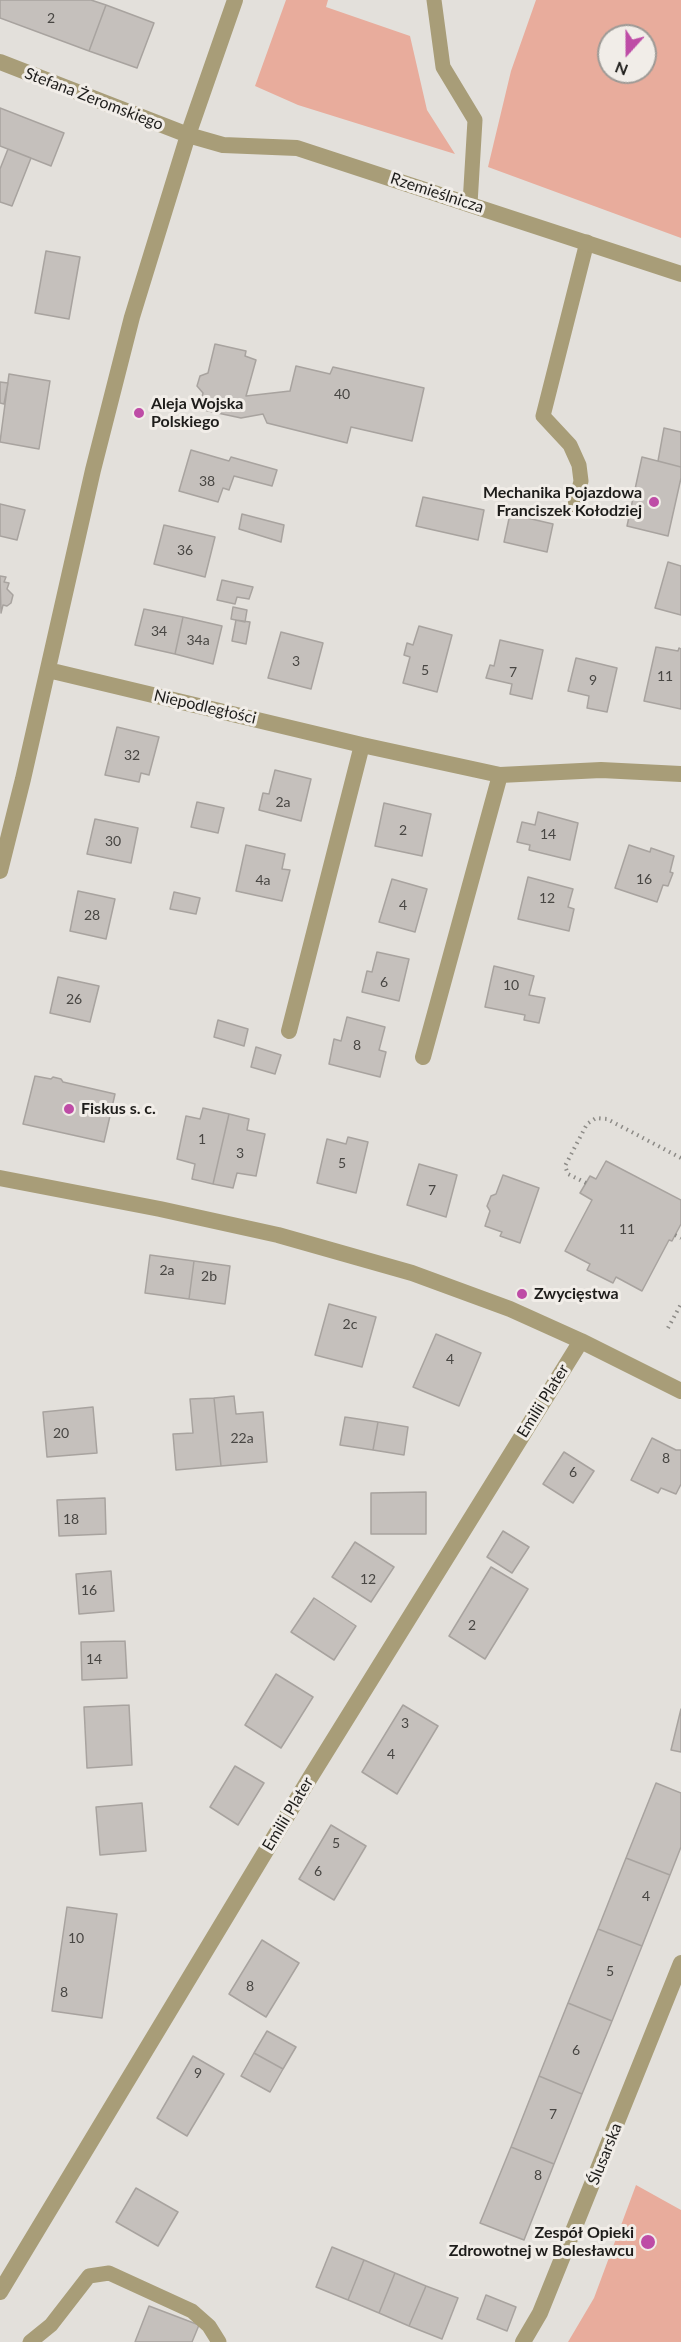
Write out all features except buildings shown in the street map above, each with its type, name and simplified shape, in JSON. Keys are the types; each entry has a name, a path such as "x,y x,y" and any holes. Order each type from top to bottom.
{"street":[{"path":"0,870 93,470 132,317 188,135 235,0"},
{"name":"Stefana Żeromskiego","path":"0,62 188,135"},
{"name":"Rzemieślnicza","path":"188,135 223,145 297,148 681,274"},
{"name":"Niepodległości","path":"48,670 362,745 500,775 601,770 681,774"},
{"path":"289,1031 362,745"},
{"path":"423,1057 500,775"},
{"path":"0,1178 278,1235 412,1273 510,1309 681,1391"},
{"name":"Emilii Plater","path":"0,2292 308,1781 580,1341"},
{"name":"Ślusarska","path":"523,2342 540,2313 681,1963"}],"lane":[{"path":"434,0 443,67 475,120 470,204"},
{"path":"575,505 581,481 579,465 570,445 543,416 587,242"},
{"path":"30,2342 51,2325 89,2276 109,2272 192,2311 209,2326 219,2342"}],"path":[{"path":"586,1183 568,1174 565,1166 587,1124 596,1118 607,1119 681,1158"},
{"path":"675,1235 681,1238"},
{"path":"668,1328 681,1304"}],"shaded area":[{"path":"286,0 328,0 326,7 410,36 427,110 455,154 298,105 255,86"},
{"path":"536,0 681,0 681,238 488,167 511,71"},
{"name":"Zespół Opieki Zdrowotnej w Bolesławcu","path":"636,2185 681,2210 681,2342 568,2342 594,2298"}],"place":[{"name":"Aleja Wojska Polskiego","path":"139,413"},
{"name":"Mechanika Pojazdowa Franciszek Kołodziej","path":"654,502"},
{"name":"Fiskus s. c.","path":"69,1109"},
{"name":"Zwycięstwa","path":"522,1294"},
{"name":"Zespół Opieki Zdrowotnej w Bolesławcu","path":"648,2242"}]}
